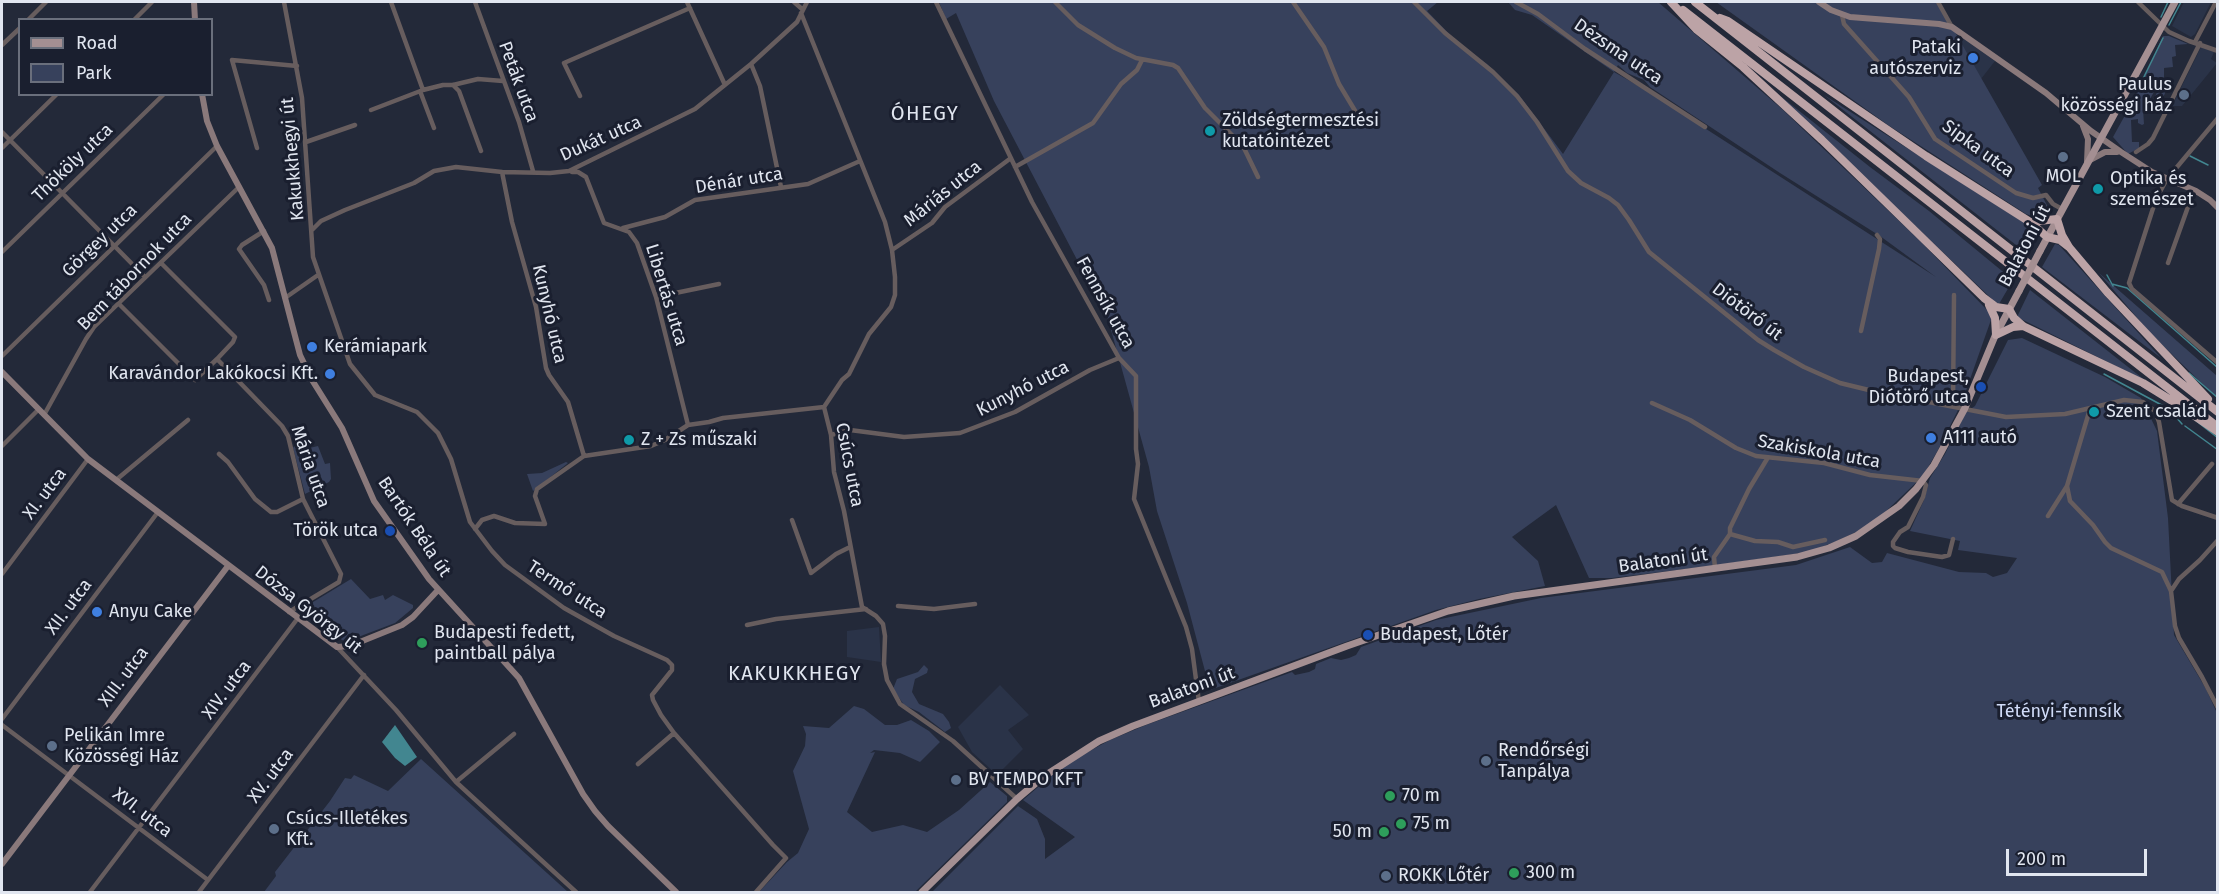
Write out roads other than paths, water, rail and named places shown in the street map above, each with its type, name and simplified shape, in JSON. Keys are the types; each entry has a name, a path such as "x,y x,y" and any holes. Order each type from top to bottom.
{"highway":[{"path":"1672,2 1696,30 1743,67 1984,298 1996,307 2009,309 2014,318 2023,326 2143,383 2217,432"},
{"path":"1672,2 2217,427"},
{"path":"1695,2 2217,410"},
{"path":"1713,16 1728,21 1926,156 2030,222 2047,237 2060,240 2069,247"},
{"path":"2030,222 2057,219 2069,247 2107,292 2217,410"},
{"path":"1984,298 1993,312 1996,335 2013,327 2023,326"}],"main road":[{"name":"Balatoni út","path":"922,892 1017,799 1043,777 1099,741 1133,726 1397,628 1455,609 1552,590 1797,557 1839,544 1882,520 1923,481 1939,456 1965,408 2009,309 2175,2"}],"street":[{"path":"30,18 46,2"},
{"path":"136,18 152,2"},
{"path":"194,2 195,18"},
{"name":"Kakukkhegyi út","path":"284,2 297,66 306,142 313,257 318,275"},
{"path":"391,2 434,128"},
{"name":"Peták utca","path":"475,2 519,122 533,171"},
{"path":"687,2 725,85"},
{"name":"Csúcs utca","path":"794,2 802,11 885,222 892,250 895,286 891,307 869,334 849,374 842,380 824,407 831,435 834,472 844,511 862,607 876,616 883,624 884,664 887,680 900,704 954,741 1017,799"},
{"name":"Dukát utca","path":"312,230 321,221 414,183 434,171 456,167 502,172 569,171 684,116 751,64 797,22 807,2"},
{"name":"Fennsík utca","path":"936,2 1032,202 1119,358 1136,376 1138,465 1134,499 1186,627 1192,649 1199,702"},
{"path":"1055,2 1065,14 1088,32 1123,53 1178,68 1205,108 1243,146 1258,177"},
{"path":"1293,2 1324,47 1339,84 1359,119"},
{"name":"Diótörő út","path":"1414,2 1440,28 1493,72 1516,96 1537,122 1568,171 1581,183 1609,198 1618,206 1649,252 1758,340 1804,367 1840,383 2010,417 2065,414 2124,400 2139,400 2154,411 2161,430 2171,497 2178,504"},
{"name":"Dézsma utca","path":"1516,2 1538,14 1585,49 1705,127"},
{"path":"1819,2 1842,15 1952,27 2046,93 2100,138 2167,179 2194,190 2210,200 2217,208"},
{"path":"1938,2 1952,27"},
{"path":"2138,2 2162,26 2184,39 2217,51"},
{"path":"2136,152 2153,138 2216,2"},
{"path":"580,96 564,63 690,8"},
{"name":"Sipka utca","path":"1842,15 1844,24 1910,97 1935,140 2021,195 2033,198 2046,195 2054,205 2062,209"},
{"path":"2,45 18,30"},
{"path":"257,148 232,60 297,66"},
{"path":"1015,167 1093,123 1121,84 1137,70 1142,60"},
{"path":"751,64 760,86 781,187"},
{"path":"371,110 421,90 443,85 478,79 503,81"},
{"path":"453,85 459,91 481,151"},
{"path":"2,148 55,96"},
{"name":"Thököly utca","path":"2,252 162,96"},
{"name":"Bartók Béla út","path":"202,96 207,121 217,146 264,231 275,257 300,355 312,380 342,428 374,501 438,590 519,678 583,794 595,811 676,892"},
{"path":"2217,118 2167,179 2156,199 2129,285 2217,363"},
{"path":"2081,123 2088,139 2088,162"},
{"path":"306,142 355,125"},
{"path":"2,132 146,277"},
{"name":"Görgey utca","path":"2,356 217,146"},
{"path":"2088,162 2105,152 2121,152"},
{"name":"Máriás utca","path":"892,250 932,223 945,207 1011,158"},
{"name":"Dénár utca","path":"622,228 665,217 694,200 808,184 860,161"},
{"name":"Libertás utca","path":"569,171 578,172 586,177 604,223 629,232 637,243 656,297 688,425"},
{"name":"Kunyhó utca","path":"502,172 512,222 536,307 546,368 568,402 584,456"},
{"name":"Bem tábornok utca","path":"44,415 90,332 239,187"},
{"path":"2168,263 2194,190"},
{"path":"264,231 238,249 264,285 268,300"},
{"path":"1861,331 1880,249 1880,239 1877,235"},
{"path":"119,304 195,380 217,359 235,339 233,334 161,263"},
{"path":"285,298 318,275"},
{"name":"Termő utca","path":"318,275 350,364 378,397 417,412 438,433 451,459 468,517 492,551 505,565 564,608 614,636 668,660 672,665 672,670 652,695 661,715 674,733 786,858 756,892"},
{"path":"656,297 719,284"},
{"path":"1953,406 1954,295"},
{"name":"Kunyhó utca","path":"831,435 850,430 897,437 960,433 1015,412 1090,370 1119,358"},
{"name":"Mária utca","path":"217,359 282,426 288,436 303,499 342,577 339,582 289,612"},
{"name":"Dózsa György út","path":"2,372 88,459 337,647 396,710 456,782 576,892"},
{"name":"Szakiskola utca","path":"1652,403 1690,420 1742,451 1767,459 1824,463 1870,475 1923,481"},
{"path":"475,529 482,519 494,516 515,523 545,524 535,496 537,489 584,456 651,446 688,425 723,418 824,407"},
{"path":"2048,516 2067,486 2090,409"},
{"path":"2,446 38,410"},
{"path":"116,480 188,420"},
{"path":"219,454 228,462 255,499 271,512 277,512 303,499"},
{"name":"XI. utca","path":"2,574 88,459"},
{"path":"1715,569 1714,557 1730,534 1730,528 1749,489 1767,459"},
{"path":"2212,464 2178,504 2217,518"},
{"path":"1923,481 1926,485 1923,497 1908,527 1897,535 1893,546 1908,552 1942,557 1949,555 1953,539"},
{"path":"2067,486 2070,501 2094,525 2104,542 2111,548 2162,572 2171,591 2175,626 2179,638 2217,708"},
{"name":"XII. utca","path":"2,719 158,512"},
{"path":"792,520 811,573 836,554 850,547"},
{"path":"1730,534 1755,541 1778,542 1793,547 1825,540"},
{"path":"2171,591 2178,579 2200,560 2217,540"},
{"name":"XIII. utca","path":"2,864 228,566"},
{"path":"337,647 350,646 402,625 438,590"},
{"path":"898,606 934,609 975,604"},
{"path":"747,625 776,619 866,609"},
{"name":"XIV. utca","path":"90,892 298,618"},
{"name":"XV. utca","path":"199,892 364,675"},
{"name":"XVI. utca","path":"2,725 208,880"},
{"path":"638,764 674,733"},
{"path":"456,782 514,734"}],"waterway":[{"path":"2161,17 2168,2"},
{"path":"2169,25 2181,2"},
{"path":"2138,89 2163,38"},
{"path":"2190,156 2208,165"},
{"path":"2107,275 2113,286"},
{"path":"2112,284 2127,288 2218,368"},
{"path":"2189,373 2218,398"},
{"path":"2104,374 2169,409 2182,424"},
{"path":"2195,420 2218,438"},
{"path":"2185,426 2218,450"}],"place":[{"name":"Pataki autószerviz","path":"1973,58"},
{"name":"Paulus közösségi ház","path":"2184,95"},
{"name":"Zöldségtermesztési kutatóintézet","path":"1210,131"},
{"name":"MOL","path":"2063,157"},
{"name":"Optika és szemészet","path":"2098,189"},
{"name":"Kerámiapark","path":"312,347"},
{"name":"Karavándor Lakókocsi Kft.","path":"330,374"},
{"name":"Budapest, Diótörő utca","path":"1981,387"},
{"name":"Szent család","path":"2094,412"},
{"name":"A111 autó","path":"1931,438"},
{"name":"Z + Zs műszaki","path":"629,440"},
{"name":"Török utca","path":"390,531"},
{"name":"Anyu Cake","path":"97,612"},
{"name":"Budapest, Lőtér","path":"1368,635"},
{"name":"Budapesti fedett, paintball pálya","path":"422,643"},
{"name":"Pelikán Imre Közösségi Ház","path":"52,746"},
{"name":"Rendőrségi Tanpálya","path":"1486,761"},
{"name":"BV TEMPO KFT","path":"956,780"},
{"name":"70 m","path":"1390,796"},
{"name":"75 m","path":"1401,824"},
{"name":"Csúcs-Illetékes Kft.","path":"274,829"},
{"name":"50 m","path":"1384,832"},
{"name":"300 m","path":"1514,873"},
{"name":"ROKK Lőtér","path":"1386,876"}],"district":[{"name":"ÓHEGY","path":"925,114"},
{"name":"KAKUKKHEGY","path":"795,674"}],"park label":[{"name":"Tétényi-fennsík","path":"2059,712"}]}
